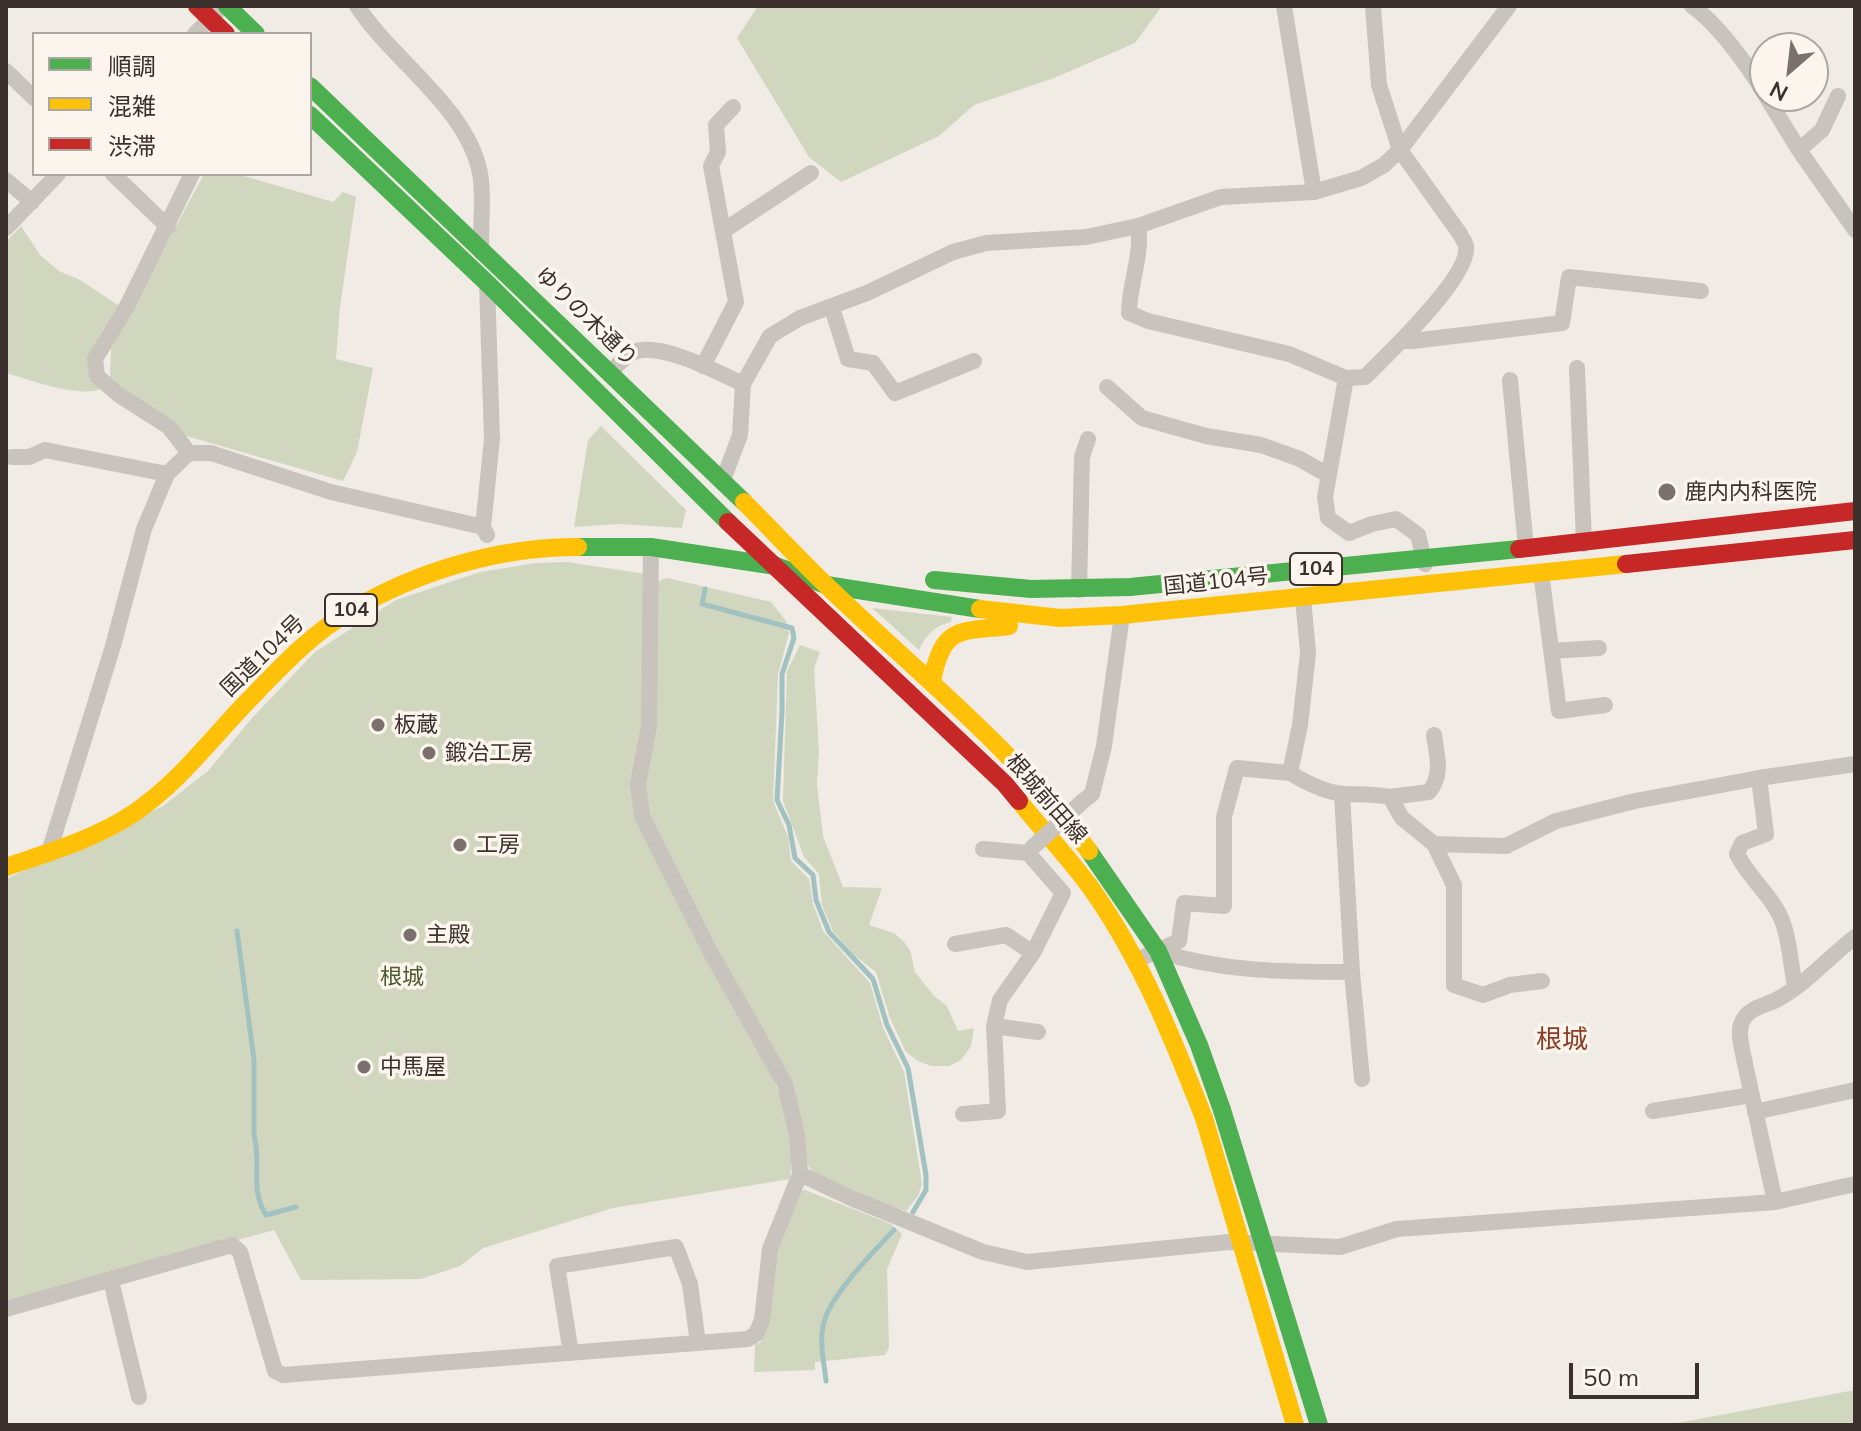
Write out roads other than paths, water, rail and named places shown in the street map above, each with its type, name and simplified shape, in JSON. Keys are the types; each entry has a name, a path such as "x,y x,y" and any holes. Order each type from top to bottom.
{"main road":[{"path":"214,9 225,32"},
{"path":"214,9 253,32"},
{"name":"ゆりの木通り","path":"312,88 723,480 826,585"},
{"name":"ゆりの木通り","path":"312,117 776,566"},
{"name":"国道104号","path":"914,577 1007,588 1079,590 1584,544 1855,511"},
{"name":"国道104号","path":"6,867 86,840 134,813 182,775 241,708 301,647 351,610 433,572 497,554 558,547 651,547 776,566 826,585 938,604 1060,618 1303,598 1855,540"},
{"name":"国道104号","path":"776,566 830,564"},
{"name":"根城前田線","path":"776,566 1005,784 1093,891 1165,1018 1204,1118 1295,1425"},
{"name":"根城前田線","path":"826,585 932,681 1019,768 1087,847 1158,951 1199,1045 1222,1110 1319,1425"},
{"path":"932,681 936,653 954,634 972,628 1000,628 1060,618"}],"street":[{"path":"357,6 398,58 445,107 470,143 480,171 483,201 481,250 488,284 492,439 483,527 497,554"},
{"path":"1284,6 1314,192"},
{"path":"1138,226 1141,242 1129,292 1129,313 1148,321 1289,354 1346,378 1365,377 1434,307 1465,257 1466,246 1400,150 1379,85 1373,6"},
{"path":"723,480 740,435 743,384 770,336 800,318 832,308 964,249 986,243 1086,237 1138,226 1221,197 1314,192 1361,178 1384,165 1400,150 1509,6"},
{"path":"1692,6 1708,12 1749,68"},
{"path":"197,32 214,9"},
{"path":"6,71 32,96"},
{"path":"1799,150 1822,130 1838,96"},
{"path":"703,366 736,302 711,166 718,152 716,125 733,107"},
{"path":"1776,112 1855,230"},
{"path":"723,231 811,173"},
{"path":"6,228 56,176"},
{"path":"115,176 168,227"},
{"path":"189,453 169,427 119,395 97,376 95,359 127,306 191,176"},
{"path":"6,180 32,202"},
{"path":"1401,341 1562,323 1569,277 1701,291"},
{"path":"832,308 848,359 873,363 895,393 974,361"},
{"path":"610,372 634,352 656,350 743,384"},
{"path":"1577,368 1584,544"},
{"path":"1346,378 1325,497 1328,518 1349,533 1396,519 1418,535 1429,585"},
{"path":"1510,380 1526,548"},
{"path":"1107,387 1142,418 1206,436 1261,445 1300,459 1328,475"},
{"path":"1079,590 1082,457 1088,439"},
{"path":"12,457 29,457 45,450 167,474"},
{"path":"48,854 113,646 144,529 167,474 189,453 211,453 331,492 483,527"},
{"path":"6,1309 232,1245 240,1252 275,1371 283,1375 748,1339 756,1334 762,1320 770,1249 800,1174 797,1135 785,1084 711,953 642,816 638,784 649,726 651,547"},
{"path":"1541,572 1559,711 1605,705"},
{"path":"1290,773 1300,725 1308,653 1303,598"},
{"path":"983,849 1030,850 1092,794 1104,746 1122,615"},
{"path":"1551,651 1599,648"},
{"path":"1135,961 1179,941 1184,903 1224,906 1224,817 1237,768 1290,773 1342,794 1362,792 1390,797 1429,792 1437,782 1439,770 1434,735"},
{"path":"1434,844 1506,846 1556,821 1635,801 1855,764"},
{"path":"1759,778 1766,834 1742,843 1737,854 1746,872 1769,899 1783,922 1795,987"},
{"path":"1342,794 1352,972 1362,1079"},
{"path":"1390,797 1402,818 1434,844 1454,885 1454,985 1483,995 1510,985 1542,981"},
{"path":"963,1114 998,1111 994,1026 1000,1000 1033,953 1063,893 1030,850"},
{"path":"955,944 1006,935 1033,953"},
{"path":"1775,1202 1741,1038 1742,1021 1756,1007 1776,1000 1795,987 1855,937"},
{"path":"1158,951 1192,962 1258,971 1352,972"},
{"path":"994,1026 1038,1032"},
{"path":"1653,1111 1855,1090"},
{"path":"800,1174 983,1252 1027,1262 1229,1242 1340,1247 1397,1229 1775,1202 1855,1184"},
{"path":"571,1353 557,1266 676,1247 690,1284 698,1343"},
{"path":"111,1281 139,1397"}],"waterway":[{"path":"705,589 702,604 792,628 794,638 782,674 777,800 789,825 795,858 813,875 816,900 829,932 873,979 887,1025 908,1068 926,1175 926,1190 913,1212"},
{"path":"237,931 254,1060 258,1195 266,1215 296,1207"},
{"path":"826,1381 822,1334 829,1309 855,1273 894,1230"}],"place":[{"name":"鹿内内科医院","path":"1667,492"},
{"name":"板蔵","path":"378,725"},
{"name":"鍛冶工房","path":"429,753"},
{"name":"工房","path":"460,845"},
{"name":"主殿","path":"410,935"},
{"name":"中馬屋","path":"364,1067"}],"district":[{"name":"根城","path":"1562,1040"}]}
